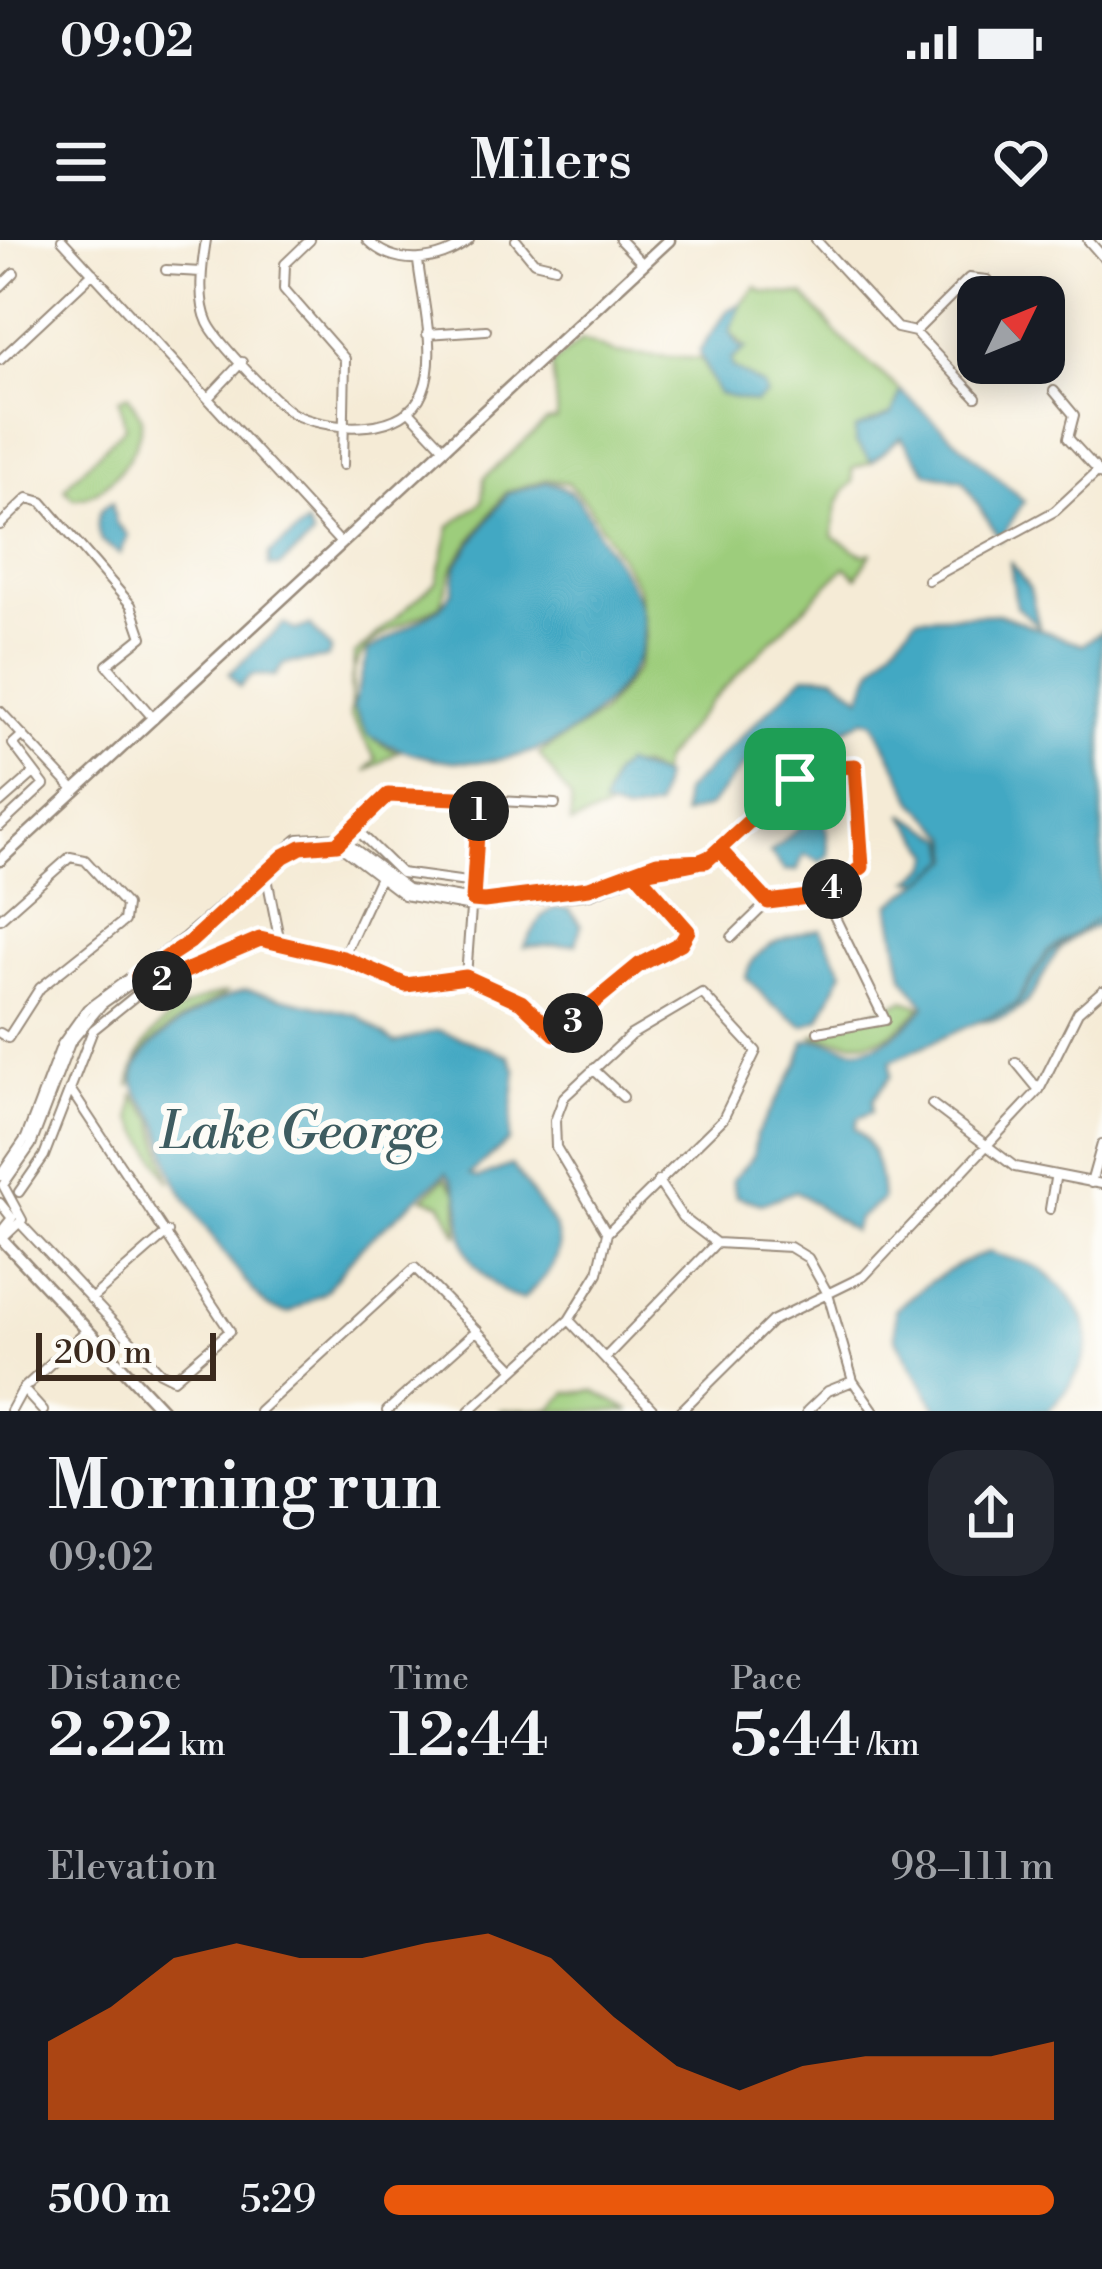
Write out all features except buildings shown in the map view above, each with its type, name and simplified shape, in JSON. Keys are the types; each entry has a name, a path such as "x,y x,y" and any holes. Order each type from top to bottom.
{"street":[{"path":"62,240 339,542"},
{"path":"206,240 201,272 208,322 294,415 344,426 380,424 408,410 423,390 427,334 418,261"},
{"path":"310,240 285,264 284,289 345,359 343,465"},
{"path":"368,240 418,261 452,254 469,240"},
{"path":"516,240 534,262 555,267"},
{"path":"620,240 643,264"},
{"path":"0,860 669,240"},
{"path":"816,240 897,328 915,332 976,397"},
{"path":"1088,240 1102,256"},
{"path":"166,270 201,272"},
{"path":"0,287 14,273"},
{"path":"0,360 93,274"},
{"path":"915,332 957,289"},
{"path":"427,334 486,330"},
{"path":"208,398 242,362"},
{"path":"928,580 1055,511 1100,473 1068,438 1074,415 1054,391"},
{"path":"408,410 443,447"},
{"path":"1,521 28,498 42,502 131,605 142,637 107,665 154,719"},
{"path":"0,711 74,791"},
{"path":"16,845 0,828 44,785 14,748 22,735"},
{"path":"0,1176 26,1138 76,1021 185,937 298,839 338,840 404,896 472,904 591,894 637,872 665,864 688,866 720,850 806,769 855,766 862,867 824,895 768,902 732,937"},
{"path":"0,803 34,773"},
{"path":"338,840 388,795 555,804"},
{"path":"466,977 479,799"},
{"path":"352,826 401,873 474,883"},
{"path":"720,850 768,902"},
{"path":"0,920 70,856 85,860 126,905 124,921 40,988 8,1038 0,1033"},
{"path":"265,868 280,943"},
{"path":"19,1192 44,1156 93,1030 146,988 250,941 280,943 343,958 406,985 466,977 521,1002 555,1034 566,1030 639,965 681,943 688,931 637,872"},
{"path":"343,958 382,875"},
{"path":"818,1032 885,1020 824,895"},
{"path":"136,973 146,988"},
{"path":"681,1411 772,1321 864,1276 983,1144 1039,1090 1078,1012 1102,991"},
{"path":"469,1411 569,1320 598,1273 607,1233 723,1119 756,1051 702,993 631,1035 563,1097 555,1121 556,1147 607,1233"},
{"path":"1016,1062 1039,1090"},
{"path":"593,1069 623,1097"},
{"path":"49,1084 72,1092 230,1331 174,1379 160,1372 20,1223 2,1189 31,1144 49,1084"},
{"path":"932,1104 1015,1167 1055,1179 1096,1183 1102,1144"},
{"path":"1050,1209 1055,1179"},
{"path":"658,1181 682,1216 716,1243 790,1247 808,1258 828,1294 853,1381 874,1411"},
{"path":"0,1203 12,1218 1,1236"},
{"path":"1,1236 20,1223"},
{"path":"92,1299 168,1232"},
{"path":"1,1236 164,1411"},
{"path":"605,1358 716,1243"},
{"path":"259,1411 415,1268 514,1370"},
{"path":"569,1320 654,1411"},
{"path":"11,1411 23,1389 87,1330"},
{"path":"387,1411 477,1330"},
{"path":"807,1411 828,1391 853,1381"},
{"path":"23,1389 43,1411"}],"green space":[{"path":"756,287 764,292 804,295 842,339 901,391 892,414 870,422 855,442 872,462 852,469 853,482 835,514 833,537 862,554 871,553 857,577 845,567 709,703 663,761 660,775 640,766 613,775 603,805 607,810 571,824 571,799 539,754 601,714 637,669 646,635 638,587 587,503 568,483 547,479 506,492 455,563 440,605 375,641 353,675 354,655 437,581 450,526 482,502 484,478 547,421 557,419 552,364 582,340 615,353 701,359 718,394 755,403 763,386 733,368 731,360 745,348 729,331 738,308"},
{"path":"128,395 141,416 130,457 98,491 73,498 64,488 125,427 119,399"},
{"path":"351,696 371,735 398,752 366,771 376,759 350,716"},
{"path":"228,992 153,1041 142,1054 130,1087 134,1069 141,1052 162,1024 193,1003"},
{"path":"904,1000 921,1006 885,1037 860,1042 814,1036"},
{"path":"134,1095 154,1120 170,1182 132,1118"},
{"path":"445,1178 458,1193 458,1236 442,1204 424,1198"},
{"path":"594,1391 631,1411 498,1411 551,1409 567,1393"}],"water":[{"path":"742,303 730,331 739,347 746,348 731,360 733,368 763,386 766,395 755,403 718,394 699,352 727,311"},
{"path":"901,391 1024,501 1000,540 963,481 927,473 901,437 872,462 855,442 855,429 892,414"},
{"path":"547,482 567,490 580,503 636,596 643,622 642,644 625,679 590,718 562,738 500,760 433,759 368,735 353,707 368,651 441,607 452,592 457,564 508,493"},
{"path":"112,502 116,523 128,535 120,554 101,541 98,529 100,513"},
{"path":"307,524 313,537 279,567 269,566 269,554"},
{"path":"1010,561 1030,589 1039,626 1016,607"},
{"path":"999,614 1082,645 1102,631 1102,916 1047,952 1015,1005 891,1061 891,1076 873,1099 872,1112 858,1118 855,1128 876,1161 882,1200 858,1219 853,1231 796,1191 761,1204 736,1196 732,1180 753,1157 756,1135 798,1064 805,1041 872,1046 902,1029 925,1006 903,976 890,905 953,859 950,837 914,801 874,722 865,719 823,742 818,736 784,734 741,769 709,807 683,815 683,793 805,675 835,676 861,697 873,668 917,617"},
{"path":"284,624 295,630 310,625 331,649 328,658 284,664 275,676 252,675 240,687 229,674"},
{"path":"624,764 663,777 656,808 627,814 602,806 613,775"},
{"path":"903,814 947,839 951,859 923,881 911,880 928,867 933,854"},
{"path":"813,815 825,819 829,855 821,862 804,854 797,871 784,870 770,853"},
{"path":"554,908 569,909 581,925 576,944 524,947 541,917"},
{"path":"1102,919 1102,925 1061,948 1021,1008 1003,1018 976,1022 1016,1007 1048,954 1094,921"},
{"path":"820,929 843,971 820,1019 804,1026 771,1004 746,977 764,950"},
{"name":"Lake George","path":"247,990 357,1015 395,1043 438,1030 508,1055 516,1071 509,1141 470,1174 478,1178 511,1165 556,1231 558,1254 523,1299 502,1291 475,1266 463,1238 455,1187 446,1173 360,1248 325,1292 288,1313 262,1301 182,1191 159,1125 134,1078 147,1050 179,1023"},
{"path":"989,1252 1042,1270 1076,1304 1085,1321 1086,1354 1066,1391 1048,1411 938,1411 895,1338 895,1310 939,1276"}],"route":[{"path":"795,779 706,861 688,866 657,863 589,888 484,901 473,900 479,799 388,795 339,837 337,844 301,847 284,856 190,942 138,976 146,988 260,939 343,958 406,985 466,977 521,1002 555,1034 566,1030 639,965 681,943 688,931 638,874 665,864 688,866 706,861 720,850 768,902 824,895 862,867 855,766 806,769 795,779"}]}
